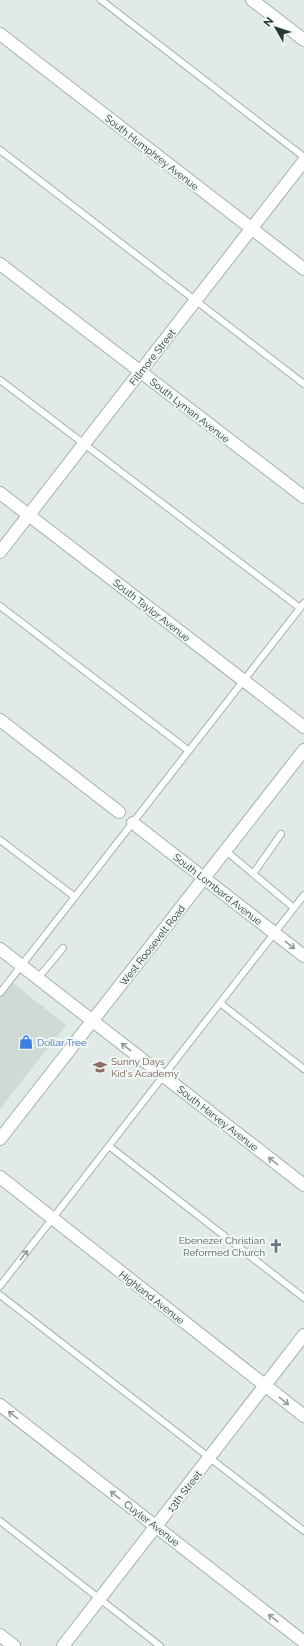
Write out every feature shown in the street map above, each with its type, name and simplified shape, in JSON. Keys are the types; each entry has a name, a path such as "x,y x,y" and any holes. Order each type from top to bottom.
{"street":[{"path":"252,0 304,40"},
{"name":"South Humphrey Avenue","path":"0,34 304,269"},
{"name":"Fillmore Street","path":"0,552 304,161"},
{"name":"South Lyman Avenue","path":"0,264 304,497"},
{"name":"South Taylor Avenue","path":"0,493 304,727"},
{"path":"0,720 119,812"},
{"name":"West Roosevelt Road","path":"0,1139 304,750"},
{"name":"South Lombard Avenue","path":"133,823 304,956"},
{"name":"South Harvey Avenue","path":"0,949 304,1185"},
{"name":"Highland Avenue","path":"0,1177 304,1416"},
{"name":"13th Street","path":"63,1646 304,1335"},
{"name":"Cuyler Avenue","path":"0,1405 304,1642"},
{"path":"0,1635 14,1646"}],"lane":[{"path":"101,0 304,157"},
{"path":"0,150 304,384"},
{"path":"0,380 302,606 0,993"},
{"path":"0,606 189,751"},
{"path":"253,874 281,834"},
{"path":"0,840 75,897"},
{"path":"226,850 294,908"},
{"path":"0,1286 304,894"},
{"path":"38,978 62,948"},
{"path":"220,1003 304,1069"},
{"path":"108,1146 304,1298"},
{"path":"0,1295 304,1531"},
{"path":"0,1521 160,1646"}],"shaded area":[{"name":"Dollar Tree","path":"13,983 66,1025 0,1109 0,999"}],"place":[{"name":"Dollar Tree","path":"26,1042"},
{"name":"Sunny Days Kid's Academy","path":"100,1067"},
{"name":"Ebenezer Christian Reformed Church","path":"276,1246"}]}
